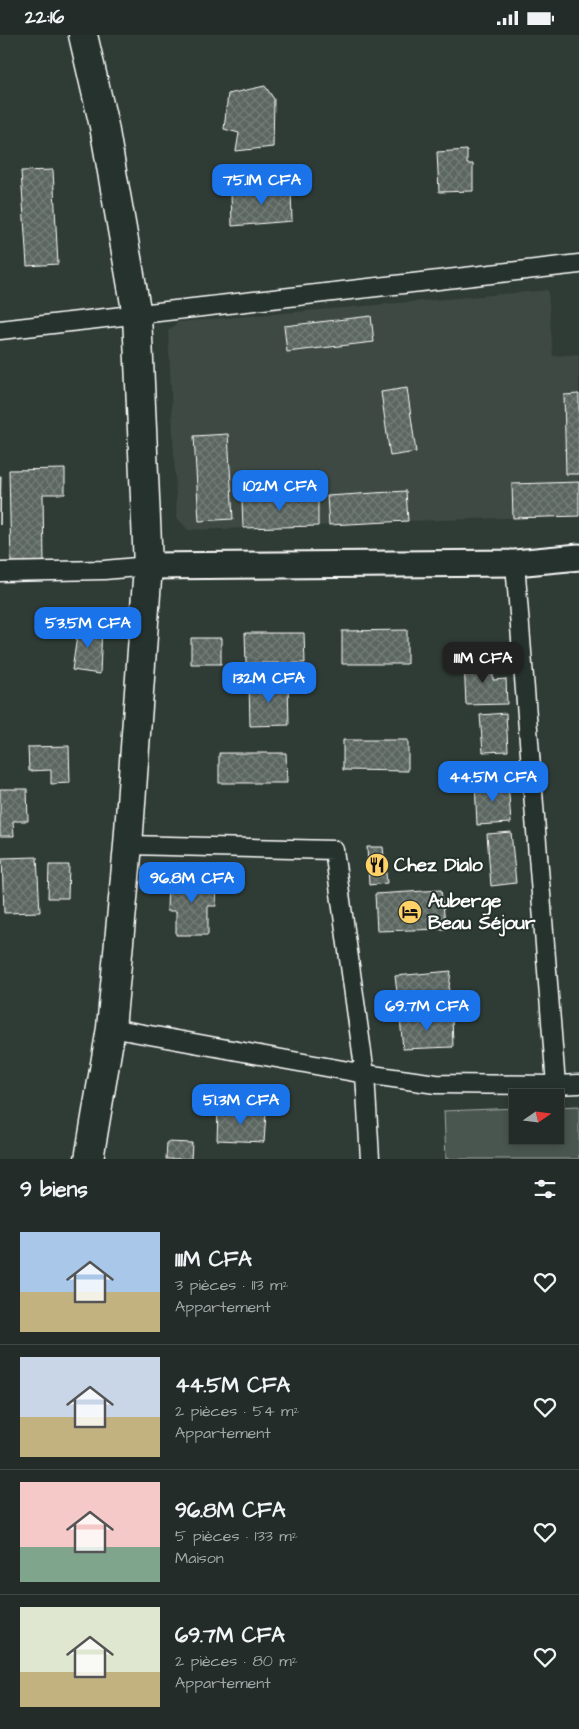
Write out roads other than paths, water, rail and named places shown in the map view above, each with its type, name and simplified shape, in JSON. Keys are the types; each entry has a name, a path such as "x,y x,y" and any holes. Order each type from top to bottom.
{"main road":[{"path":"83,35 104,126 137,315 148,566 128,845 111,1027 89,1159"}],"street":[{"path":"0,330 579,264"},
{"path":"0,572 104,570 148,566 514,563 579,557"},
{"path":"514,563 556,1085"},
{"path":"128,845 334,850 365,1074 370,1159"},
{"path":"111,1027 365,1074 436,1085 579,1084"}],"place":[{"name":"Chez Dialo","path":"377,865"},
{"name":"Auberge Beau Séjour","path":"410,912"}]}
